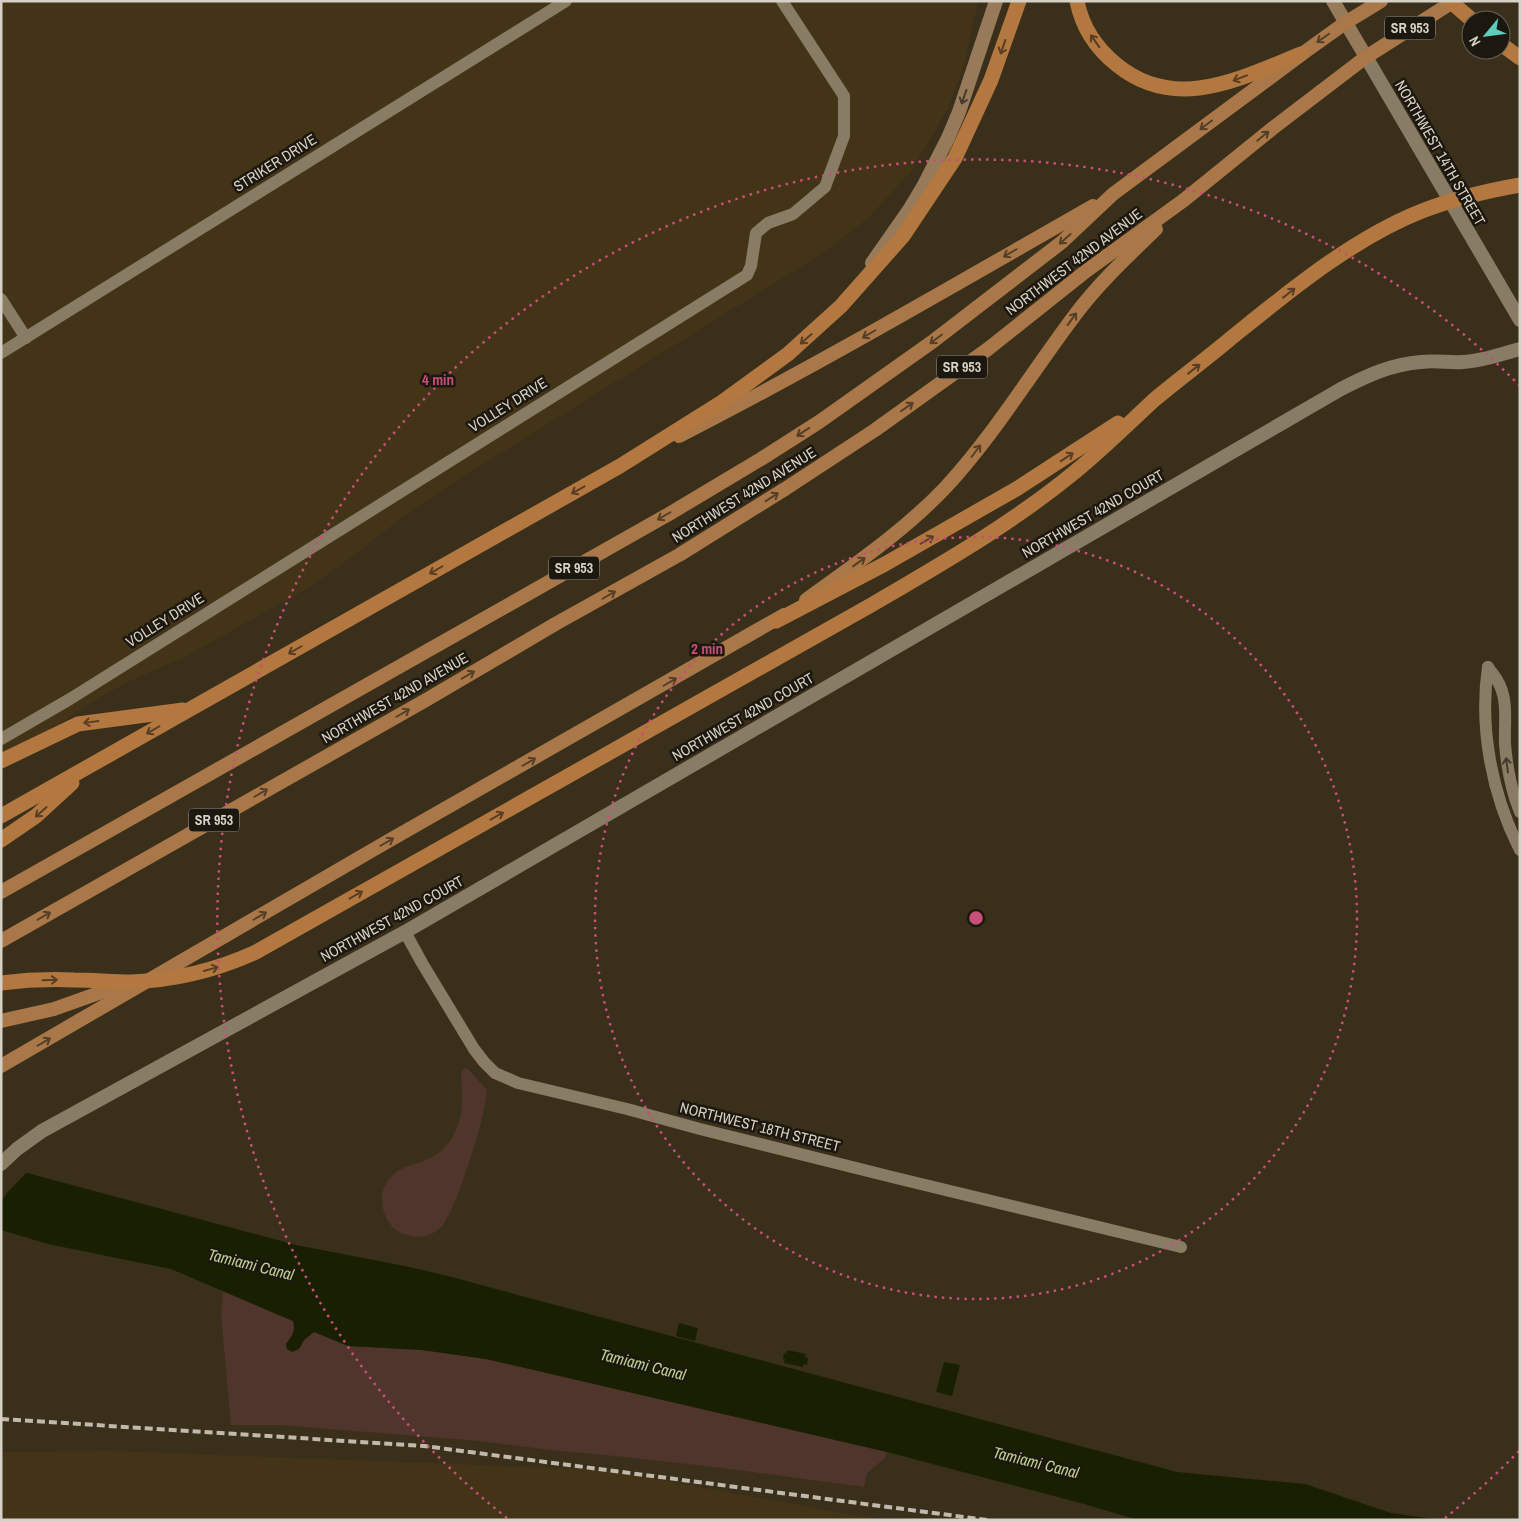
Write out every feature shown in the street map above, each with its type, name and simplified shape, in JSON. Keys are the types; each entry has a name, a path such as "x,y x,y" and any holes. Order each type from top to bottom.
{"highway":[{"path":"620,466 746,386 788,354 842,306 903,236 956,158 991,80 1019,1"},
{"path":"1077,1 1085,25 1106,56 1128,73 1156,85 1185,89 1216,86 1301,54"},
{"name":"NORTHWEST 42ND AVENUE","path":"1,892 660,518 761,459 819,422 932,342 1062,242 1113,194 1301,54 1381,1"},
{"path":"1450,1 1461,10"},
{"name":"NORTHWEST 42ND AVENUE","path":"1,940 679,555 843,451 988,349 1086,271 1184,200 1293,112 1366,57 1454,1"},
{"path":"1,983 56,980 132,982 209,970 256,952 873,604 970,546 1034,504 1062,483 1155,399 1250,323 1330,262 1377,233 1420,212 1487,190 1520,185"},
{"path":"1,816 620,466 763,393 1113,194"},
{"path":"776,621 883,544 944,489 984,441 1087,300 1184,200"},
{"path":"1,1066 776,621 885,564 1011,492 1155,399"},
{"path":"1,761 78,724 192,709"},
{"path":"1,840 36,816 89,767"},
{"path":"1,1021 61,1007 113,987 173,968"}],"main road":[{"path":"842,306 909,210 948,138 959,112 996,1"},
{"name":"NORTHWEST 14TH STREET","path":"1333,1 1366,57"}],"street":[{"name":"STRIKER DRIVE","path":"1,353 566,1"},
{"name":"VOLLEY DRIVE","path":"1,739 70,699 747,275 752,266 756,233 768,223 793,214 825,187 844,136 844,96 782,1"},
{"name":"NORTHWEST 14TH STREET","path":"1366,57 1520,320"},
{"path":"1,299 26,338"},
{"name":"NORTHWEST 42ND COURT","path":"4,1161 17,1148 50,1126 405,932 1341,389 1374,373 1394,366 1422,362 1470,361 1520,349"},
{"path":"1520,812 1513,795 1508,771 1503,694 1498,681 1488,668 1485,699 1493,772 1506,818 1520,850"},
{"name":"NORTHWEST 18TH STREET","path":"405,932 474,1049 495,1073 506,1079 543,1090 627,1109 892,1177 1181,1247"}],"shaded area":[{"path":"1,1 978,1 964,66 948,108 929,141 909,174 867,219 839,241 802,266 470,472 404,516 352,557 308,588 185,657 127,682 87,705 1,764"},
{"path":"464,1068 468,1069 487,1090 486,1102 470,1161 455,1202 442,1226 429,1235 414,1236 404,1234 395,1229 386,1217 382,1202 383,1190 396,1172 434,1156 451,1140 461,1114 461,1074"},
{"path":"223,1291 293,1321 294,1331 286,1345 299,1349 304,1340 314,1332 348,1346 422,1350 486,1359 887,1452 884,1459 867,1473 864,1487 722,1468 479,1441 280,1425 231,1425 221,1314"},
{"path":"116,1451 607,1470 881,1520 1,1520 1,1452"}],"water":[{"name":"Tamiami Canal","path":"1,1166 296,1245 448,1276 1177,1472 1305,1484 1391,1513 1440,1520 1138,1520 887,1452 486,1359 422,1350 348,1346 314,1332 304,1340 299,1349 292,1352 287,1349 286,1344 293,1333 293,1321 171,1269 48,1244 1,1230"},
{"path":"679,1323 698,1328 695,1341 676,1336"},
{"path":"787,1350 806,1354 805,1357 808,1358 807,1365 803,1364 803,1367 784,1363 784,1353 786,1354"},
{"path":"944,1362 960,1365 952,1396 936,1392"}],"pier":[{"path":"1,1163 28,1171 1,1202"}],"railway":[{"path":"1,1419 424,1446 987,1520"}]}
